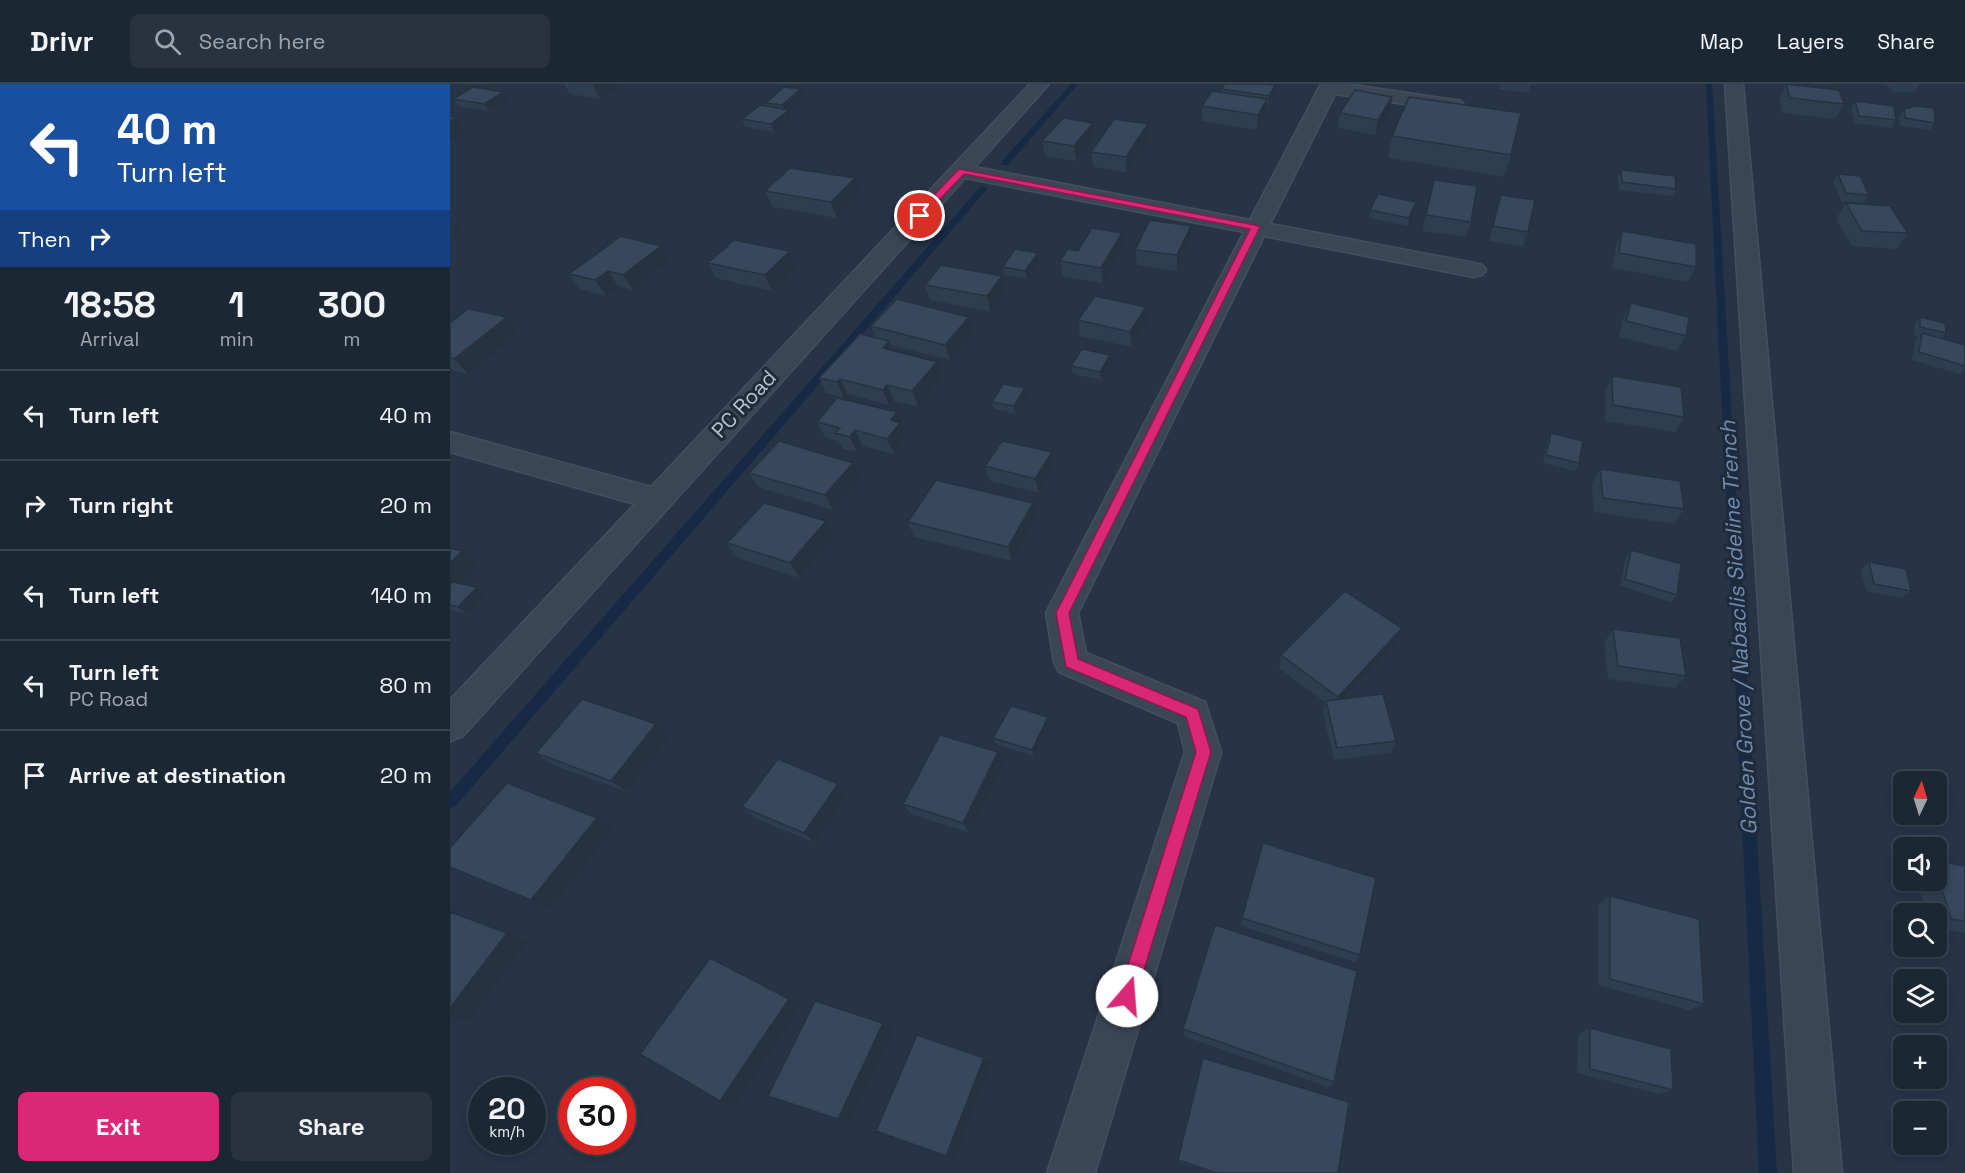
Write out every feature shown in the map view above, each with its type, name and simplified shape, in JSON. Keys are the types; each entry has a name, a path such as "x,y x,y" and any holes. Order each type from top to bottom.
{"street":[{"name":"PC Road","path":"450,725 1040,84"},
{"path":"1734,84 1818,1173"},
{"path":"1071,1173 1203,752 1193,713 1071,663 1062,613 1255,227 1329,85 1477,109"},
{"path":"962,171 1474,270"},
{"path":"450,442 656,499"}],"building":[{"path":"1225,84 1275,85 1269,96 1221,89"},
{"path":"1786,84 1839,90 1844,104 1790,98"},
{"path":"473,87 504,92 484,104 453,99"},
{"path":"784,87 801,89 782,105 766,103"},
{"path":"1355,90 1392,97 1378,120 1340,113"},
{"path":"1212,91 1267,99 1258,115 1202,106"},
{"path":"1409,97 1521,113 1511,155 1392,136"},
{"path":"1855,101 1894,106 1896,120 1859,116"},
{"path":"760,105 789,110 771,124 742,119"},
{"path":"1916,106 1934,108 1935,123 1905,118 1904,109"},
{"path":"1063,118 1093,123 1074,146 1042,141"},
{"path":"1114,119 1148,124 1126,157 1091,152"},
{"path":"790,168 855,178 831,202 765,191"},
{"path":"1621,170 1675,176 1676,189 1622,182"},
{"path":"1838,174 1860,176 1869,195 1846,193"},
{"path":"1434,180 1477,186 1471,222 1426,215"},
{"path":"1378,194 1416,202 1409,218 1370,210"},
{"path":"1501,195 1535,200 1528,232 1493,226"},
{"path":"1846,203 1890,206 1908,233 1862,231"},
{"path":"1150,220 1191,226 1177,255 1135,250"},
{"path":"1092,228 1122,233 1101,268 1060,261 1068,249 1078,251"},
{"path":"1622,231 1696,244 1696,267 1619,253"},
{"path":"621,236 661,246 623,275 608,271 595,280 569,274"},
{"path":"734,240 790,251 765,275 708,263"},
{"path":"1015,249 1038,253 1025,271 1003,267"},
{"path":"941,265 1002,276 987,296 925,285"},
{"path":"1095,296 1146,307 1130,332 1078,320"},
{"path":"897,299 969,317 945,345 871,326"},
{"path":"1631,303 1689,317 1686,336 1626,321"},
{"path":"468,309 507,317 454,359 450,358 450,323"},
{"path":"1920,317 1945,323 1946,333 1920,327"},
{"path":"1922,333 1965,345 1965,366 1919,352"},
{"path":"860,334 889,341 883,348 937,362 912,391 887,385 883,390 840,379 837,382 819,378"},
{"path":"1082,349 1110,355 1100,372 1071,366"},
{"path":"1612,376 1681,387 1684,417 1613,405"},
{"path":"1003,384 1025,388 1014,406 992,402"},
{"path":"837,398 897,412 891,420 900,423 887,439 855,430 850,437 835,433 840,428 817,422"},
{"path":"1551,433 1583,441 1579,463 1546,455"},
{"path":"779,441 853,463 825,495 749,473"},
{"path":"1002,441 1052,452 1035,479 985,466"},
{"path":"1600,469 1680,481 1684,509 1603,498"},
{"path":"936,480 1033,503 1008,547 908,522"},
{"path":"764,503 826,521 790,563 727,543"},
{"path":"450,548 462,551 450,563"},
{"path":"1631,550 1681,564 1677,595 1625,579"},
{"path":"1869,562 1906,569 1911,591 1874,584"},
{"path":"453,582 477,587 458,607 450,605 450,585"},
{"path":"1345,591 1402,628 1338,697 1281,655"},
{"path":"1613,629 1680,638 1686,676 1618,666"},
{"path":"1383,694 1396,741 1337,748 1326,701"},
{"path":"582,699 656,724 611,781 536,753"},
{"path":"1011,706 1048,717 1032,750 993,738"},
{"path":"940,735 998,752 963,823 903,804"},
{"path":"778,759 838,784 804,833 742,807"},
{"path":"507,783 597,818 531,900 450,867 450,848"},
{"path":"1263,843 1376,878 1360,955 1242,918"},
{"path":"1947,863 1965,866 1965,921 1951,919 1943,891 1947,891"},
{"path":"1610,896 1699,919 1704,1004 1610,979"},
{"path":"450,912 507,933 450,1008"},
{"path":"1215,925 1357,971 1334,1082 1183,1029"},
{"path":"710,958 789,999 720,1101 640,1054"},
{"path":"815,1001 883,1023 838,1119 768,1096"},
{"path":"1590,1028 1671,1049 1673,1090 1590,1069"},
{"path":"917,1035 984,1058 946,1156 876,1131"},
{"path":"1203,1058 1349,1102 1338,1173 1217,1173 1178,1160"}],"waterway":[{"path":"1005,163 1075,84"},
{"name":"Golden Grove / Nabaclis Sideline Trench","path":"1709,84 1768,1173"},
{"path":"450,802 984,188"}],"route":[{"path":"920,216 962,171 1255,227 1062,613 1071,663 1193,713 1203,752 1127,996"}]}
